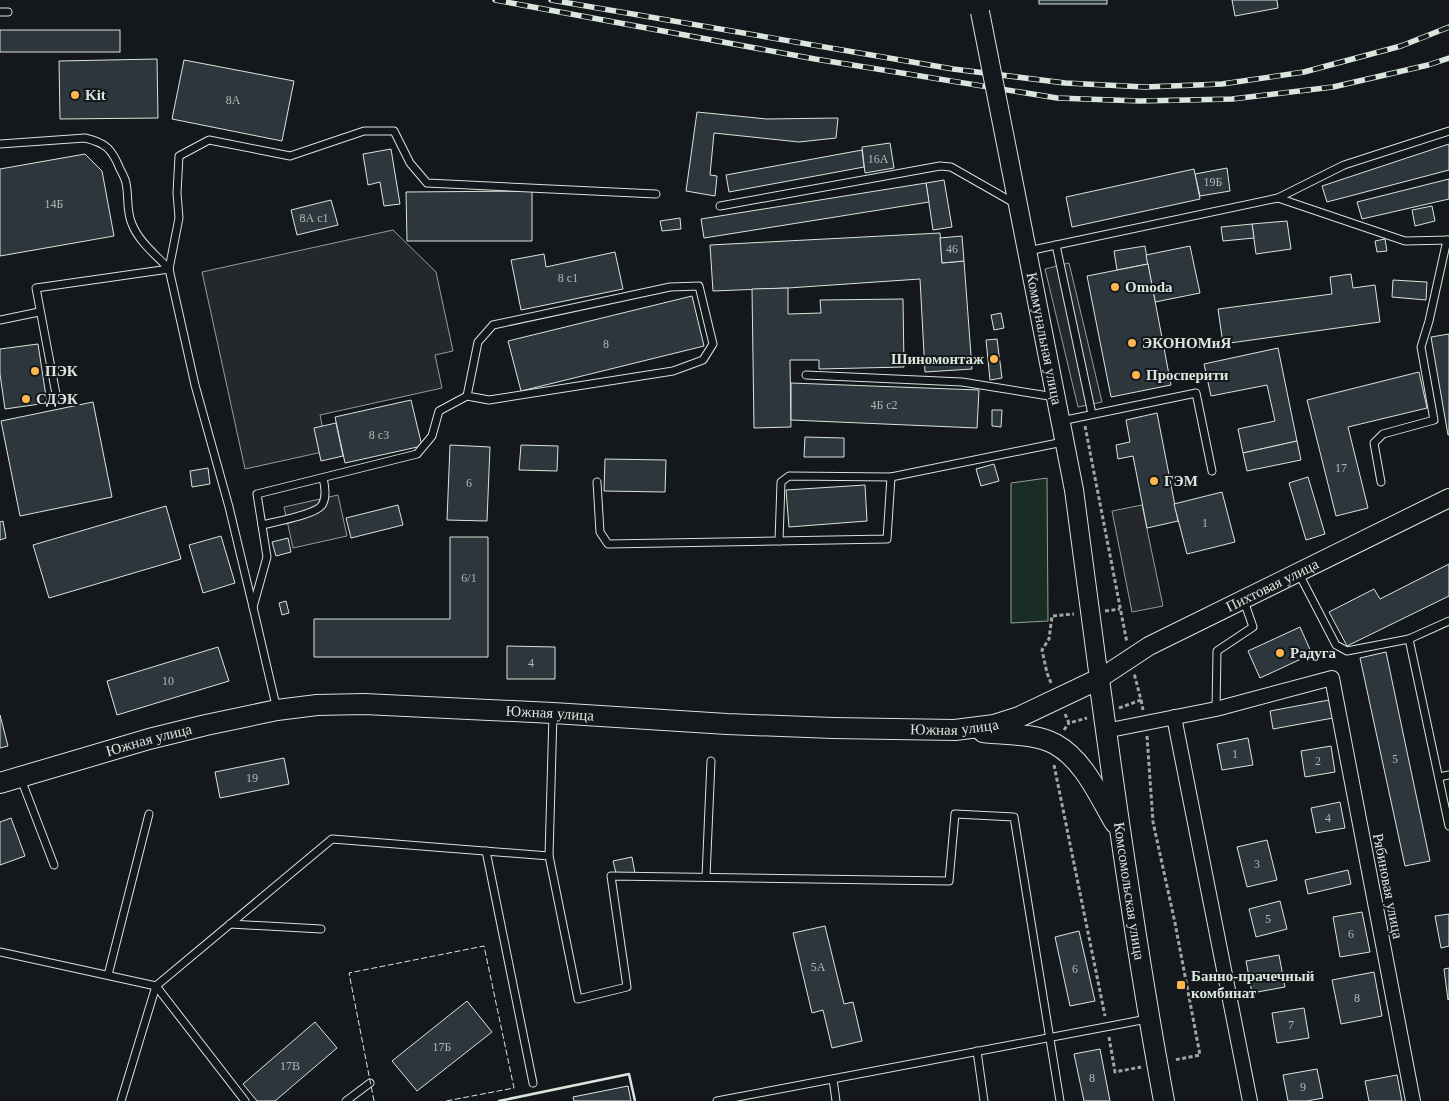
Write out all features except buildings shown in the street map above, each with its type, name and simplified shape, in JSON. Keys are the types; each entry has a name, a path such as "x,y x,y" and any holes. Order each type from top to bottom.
{"main road":[{"name":"Южная улица","path":"0,784 197,727 277,710 317,705 364,704 727,724 955,730 994,725 1020,717 1099,679"},
{"name":"Комсомольская улица","path":"1099,679 1120,831 1164,1101"},
{"path":"955,730 1034,737 1054,744 1069,755 1082,769 1120,831"}],"street":[{"name":"Коммунальная улица","path":"979,6 1074,490 1099,679"},
{"name":"Пихтовая улица","path":"1099,679 1149,646 1449,498"},
{"name":"Рябиновая улица","path":"1216,709 1332,678 1413,1101"},
{"path":"1105,731 1216,709"},
{"path":"1174,717 1250,1101"}],"lane":[{"path":"0,12 8,12"},
{"path":"277,710 228,507 195,385 168,269 179,218 177,193 179,156 210,140 290,156 364,132 394,131 410,163 427,183 656,194"},
{"path":"1027,251 1278,198 1344,165 1449,131"},
{"path":"0,144 85,138 98,141 108,147 115,157 126,182 127,207 132,223 138,235 168,269"},
{"path":"720,206 940,166 952,167 1019,205"},
{"path":"1278,198 1405,241 1448,240 1421,347 1434,420 1383,434 1374,443 1382,482"},
{"path":"1056,245 1092,414"},
{"path":"56,394 39,312 36,288 168,269"},
{"path":"253,607 267,557 256,494 417,454 432,436 439,411 467,396 489,400 673,371 703,360 713,344 699,286 670,287 493,325 478,342 467,396"},
{"path":"0,320 39,312"},
{"path":"806,375 962,382 1056,397"},
{"path":"1060,421 1196,393 1212,471"},
{"path":"779,541 781,482 789,476 891,477 1064,442"},
{"path":"597,482 600,532 608,544 886,539 891,477"},
{"path":"262,525 312,512 321,506 325,488 323,478"},
{"path":"1298,571 1336,645 1347,652 1410,639 1449,621"},
{"path":"1216,709 1217,651 1252,627 1243,598"},
{"path":"1410,639 1449,826"},
{"path":"553,713 549,856 578,999 627,987 611,876 949,881 955,814 1014,817 1060,1101"},
{"path":"706,877 711,761"},
{"path":"1439,777 1449,775"},
{"path":"20,777 54,865"},
{"path":"108,975 149,814"},
{"path":"121,1101 156,986 332,839 549,856"},
{"path":"486,851 533,1083"},
{"path":"230,924 321,929"},
{"path":"0,952 156,986 244,1101"},
{"path":"717,1101 1150,1019"},
{"path":"978,1052 984,1101"},
{"path":"833,1079 836,1101"},
{"path":"346,1101 370,1083"}],"path":[{"path":"1083,416 1120,609"},
{"path":"1069,723 1054,744 1054,763 1115,1072 1200,1056 1175,923 1153,822 1145,723 1141,700"}],"green space":[{"path":"1047,478 1048,621 1011,623 1011,483"}],"shaded area":[{"path":"393,230 436,272 453,351 435,355 442,388 320,415 327,451 245,469 202,272"},
{"path":"1069,263 1102,402 1078,407 1045,269"},
{"path":"338,495 347,536 293,548 284,507"},
{"path":"1142,505 1163,606 1132,612 1112,511"}],"railway":[{"path":"495,0 815,59 1057,98 1140,101 1232,99 1333,87 1428,65 1449,58"},
{"path":"551,0 953,69 1065,83 1145,87 1222,84 1304,72 1401,46 1449,27"}],"fence":[{"path":"374,1101 349,973 484,946 514,1088 446,1101"}],"wall":[{"path":"499,1101 629,1074 635,1101"}],"place":[{"name":"Kit","path":"75,95"},
{"name":"Omoda","path":"1115,287"},
{"name":"ЭКОНОМиЯ","path":"1132,343"},
{"name":"Шиномонтаж","path":"994,359"},
{"name":"ПЭК","path":"35,371"},
{"name":"Просперити","path":"1136,375"},
{"name":"СДЭК","path":"26,399"},
{"name":"ГЭМ","path":"1154,481"},
{"name":"Радуга","path":"1280,653"},
{"name":"Банно-прачечный комбинат","path":"1181,985"}]}
